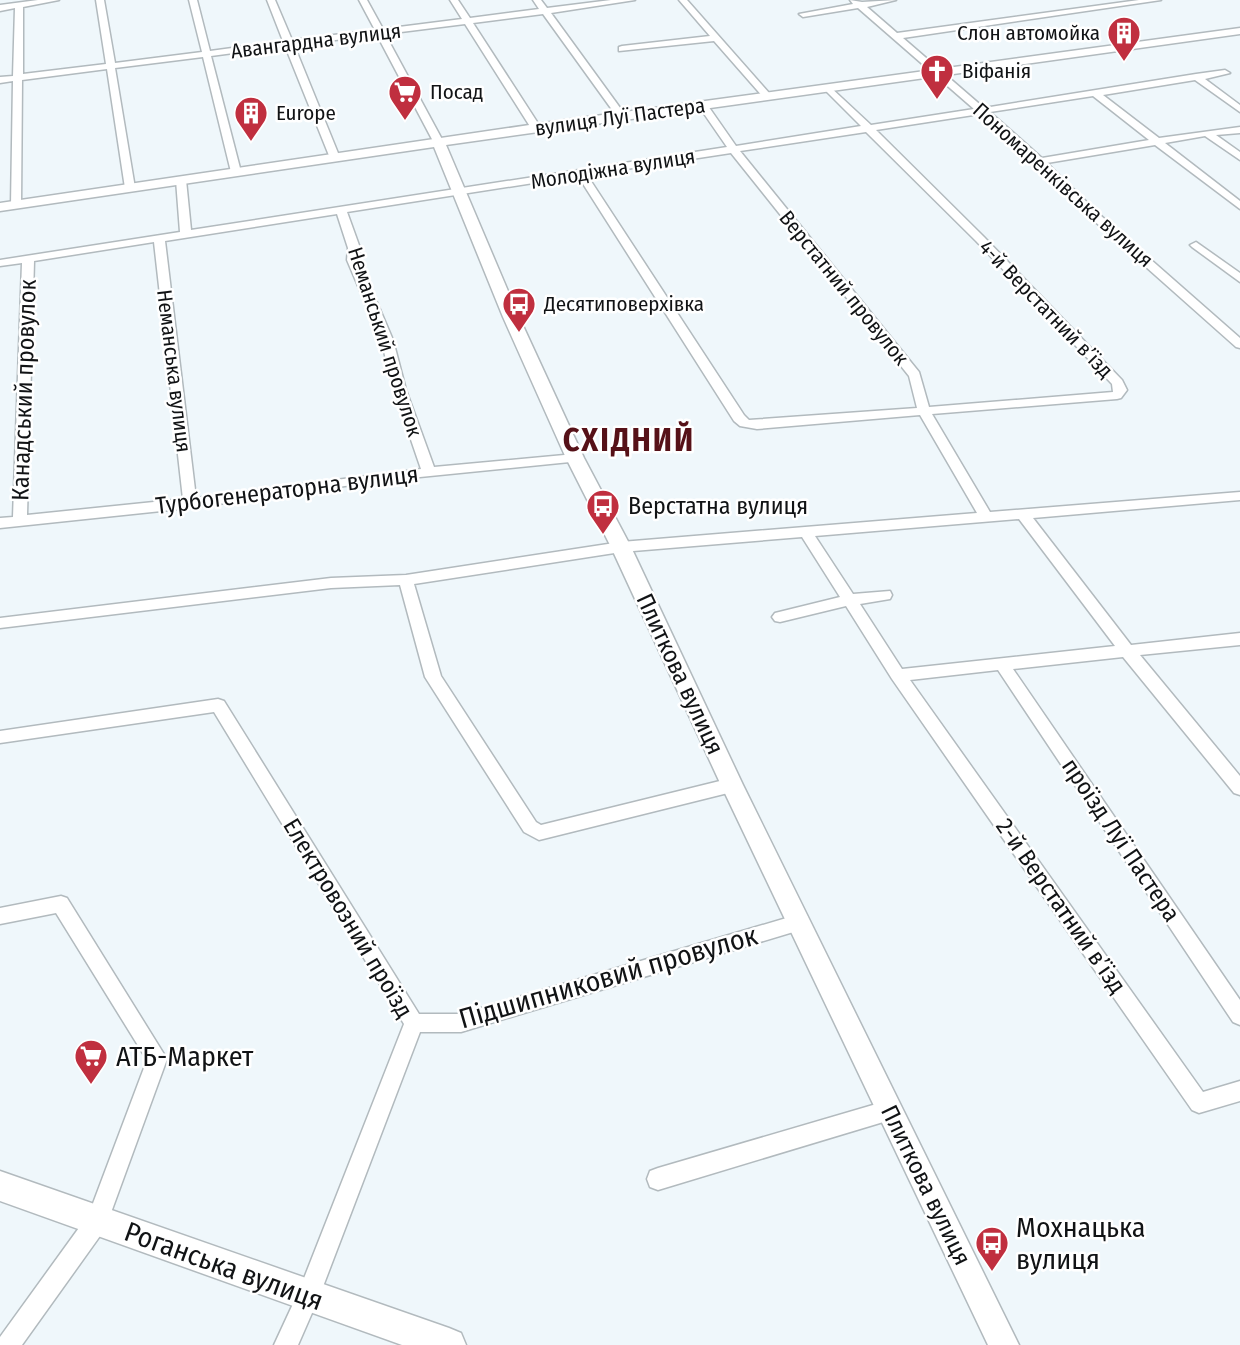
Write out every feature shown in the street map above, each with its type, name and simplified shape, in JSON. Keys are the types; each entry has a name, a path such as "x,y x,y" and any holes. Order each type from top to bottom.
{"main road":[{"name":"Роганська вулиця","path":"0,1186 449,1345"}],"street":[{"path":"0,8 55,0"},
{"path":"100,0 130,188"},
{"path":"193,0 236,172"},
{"path":"271,0 335,158"},
{"name":"Плиткова вулиця","path":"363,0 439,143 511,317 575,458 621,547 732,785 1004,1345"},
{"path":"454,0 536,128"},
{"path":"537,0 621,116"},
{"name":"Авангардна вулиця","path":"0,80 631,0"},
{"path":"683,0 767,96"},
{"path":"803,14 857,2 892,0"},
{"path":"895,36 1157,0"},
{"name":"Пономаренківська вулиця","path":"857,2 1040,161 1096,217 1240,344"},
{"path":"16,205 19,5"},
{"name":"вулиця Луї Пастера","path":"0,207 536,128 1240,31"},
{"path":"622,49 716,38"},
{"name":"Молодіжна вулиця","path":"0,263 1225,73"},
{"path":"1196,77 1240,109"},
{"name":"4-й Верстатний в’їзд","path":"828,88 1036,297 1118,383 1121,390 1117,395 1109,397 924,412"},
{"path":"1096,94 1154,142 1240,206"},
{"name":"Верстатний провулок","path":"703,105 734,150 915,375 924,412 987,519"},
{"path":"1040,161 1240,130"},
{"path":"1207,133 1240,157"},
{"path":"581,173 739,418 745,423 757,425 924,412"},
{"path":"181,180 186,235"},
{"name":"Неманський провулок","path":"341,211 354,248 353,260 387,340 400,390 429,472"},
{"name":"Неманська вулиця","path":"159,240 190,503"},
{"path":"1196,245 1240,279"},
{"name":"Канадський провулок","path":"20,520 28,259"},
{"name":"Турбогенераторна вулиця","path":"0,523 190,503 429,472 575,458"},
{"path":"0,623 331,583 406,580 621,547 987,519 1240,496"},
{"path":"1023,515 1128,652 1240,788"},
{"name":"2-й Верстатний в’їзд","path":"805,531 898,675 1199,1103 1240,1091"},
{"path":"406,580 433,677 530,827 539,833 732,785"},
{"path":"780,617 849,600 885,595"},
{"path":"898,675 1240,639"},
{"name":"проїзд Луї Пастера","path":"1002,664 1240,1016"},
{"name":"Електровозний проїзд","path":"0,737 218,705 414,1023 309,1297 286,1345"},
{"path":"0,916 61,905 157,1059 97,1221 8,1345"},
{"name":"Підшипниковий провулок","path":"414,1023 461,1023 800,922"},
{"path":"658,1179 890,1111"}],"place":[{"name":"Слон автомойка","path":"1124,63"},
{"name":"Віфанія","path":"937,101"},
{"name":"Посад","path":"405,122"},
{"name":"Europe","path":"251,143"},
{"name":"Десятиповерхівка","path":"519,334"},
{"name":"Верстатна вулиця","path":"603,536"},
{"name":"АТБ-Маркет","path":"91,1086"},
{"name":"Мохнацька вулиця","path":"992,1273"}],"district":[{"name":"СХІДНИЙ","path":"629,440"}]}
